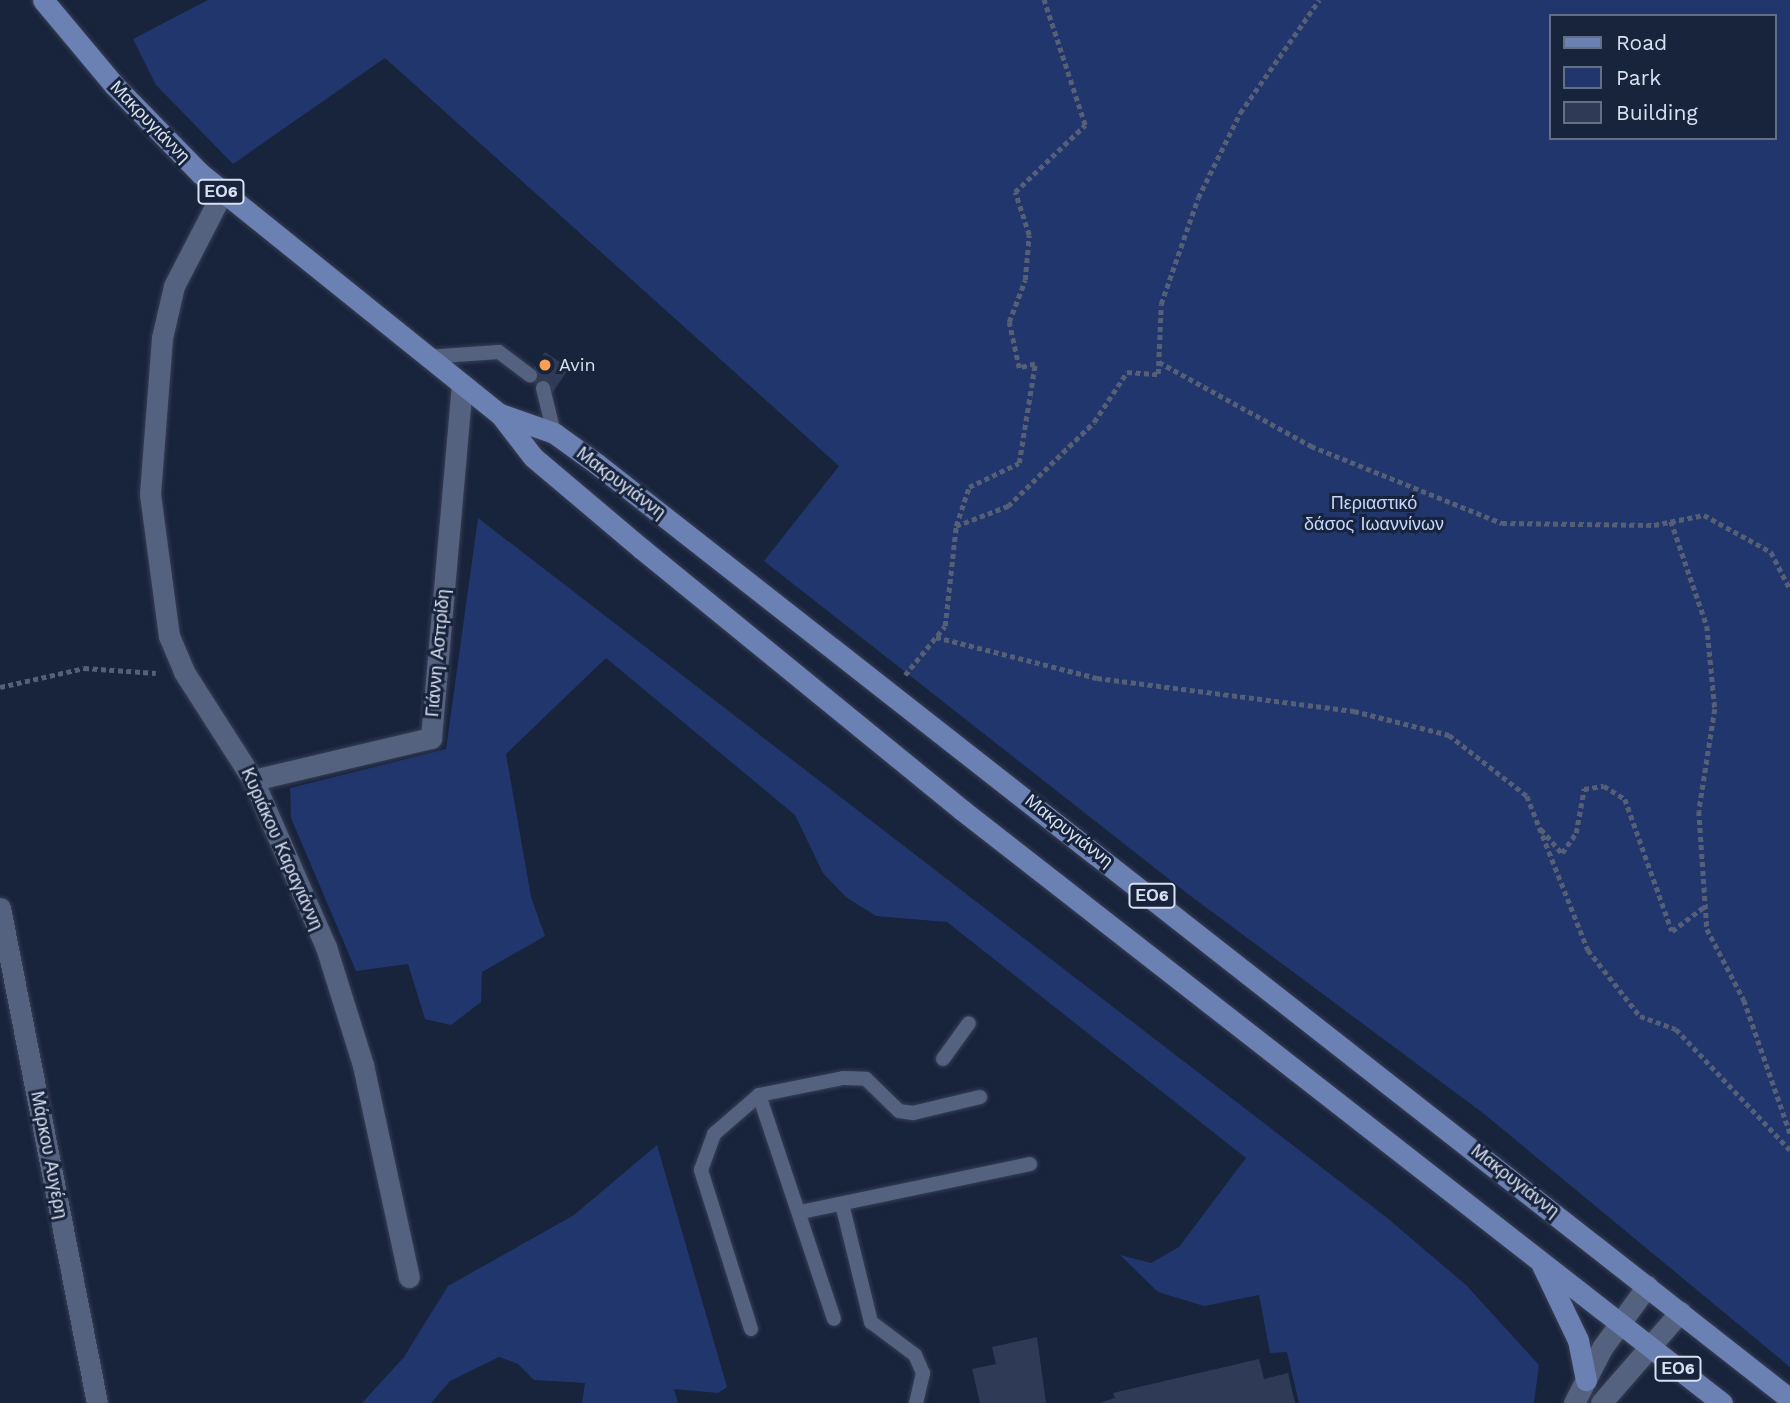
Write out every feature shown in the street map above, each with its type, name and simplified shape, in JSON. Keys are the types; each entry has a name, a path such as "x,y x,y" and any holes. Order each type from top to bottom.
{"main road":[{"name":"Μακρυγιάννη","path":"43,0 135,108 222,193 422,358 500,414 554,433 891,692 1790,1399"},
{"name":"Μακρυγιάννη","path":"500,414 533,457 778,663 1722,1403"},
{"path":"1538,1257 1574,1329 1586,1380"}],"street":[{"name":"Κυριάκου Καραγιάννη","path":"222,193 166,311 150,473 169,636 184,672 253,780 346,1007 409,1277"},
{"name":"Γιάννη Ασπρίδη","path":"253,780 431,738 462,387"},
{"name":"Μάρκου Αυγέρη","path":"0,908 97,1403"},
{"path":"1574,1403 1620,1323 1647,1286"},
{"path":"1601,1403 1652,1348 1680,1312"}],"lane":[{"path":"422,358 499,352 530,375"},
{"path":"543,388 554,433"},
{"path":"943,1059 969,1023"},
{"path":"751,1329 701,1170 714,1134 759,1095 843,1078 866,1079 900,1111 913,1113 980,1097"},
{"path":"759,1095 802,1212 834,1319"},
{"path":"802,1212 1030,1164"},
{"path":"842,1203 871,1322 915,1354 923,1373 916,1403"}],"path":[{"path":"891,692 945,626 956,526 969,486 1019,463 1035,364 1018,368 1009,322 1025,280 1029,235 1015,192 1085,125 1044,0"},
{"path":"956,526 1008,506 1094,422 1127,372 1158,374 1161,304 1198,198 1240,113 1318,0"},
{"path":"1158,362 1311,446 1502,523 1575,527 1671,521 1704,514 1772,552 1790,589"},
{"path":"1671,521 1707,626 1715,709 1699,811 1707,929 1744,1000 1790,1133"},
{"path":"936,637 1097,678 1354,711 1449,735 1527,796 1588,950 1640,1016 1676,1029 1790,1150"},
{"path":"0,687 84,668 184,672"},
{"path":"1537,824 1562,853 1576,833 1584,789 1604,786 1625,799 1672,930 1705,905"}],"green space":[{"name":"Περιαστικό δάσος Ιωαννίνων","path":"208,0 1790,0 1790,1367 1483,1113 1188,894 764,561 839,466 385,58 233,164 156,85 133,39"},
{"path":"478,518 1386,1217 1466,1285 1539,1365 1534,1403 1299,1403 1287,1352 1270,1353 1259,1295 1204,1306 1158,1292 1120,1255 1151,1263 1179,1247 1246,1158 947,922 876,916 846,897 823,873 795,815 606,658 506,754 531,897 545,936 482,972 481,1002 451,1025 425,1019 408,964 356,971 291,818 290,788 446,749"},
{"path":"657,1145 727,1387 718,1393 674,1389 678,1403 582,1403 585,1383 534,1380 518,1364 499,1357 450,1381 431,1403 362,1403 404,1357 448,1286 574,1215"}],"building":[{"path":"545,352 569,368 552,394 528,378"},
{"path":"1037,1337 1046,1403 980,1403 972,1369 996,1364 992,1347"},
{"path":"1259,1359 1264,1379 1288,1373 1295,1403 1099,1403 1115,1398 1113,1393"}],"place":[{"name":"Avin","path":"545,365"}]}
